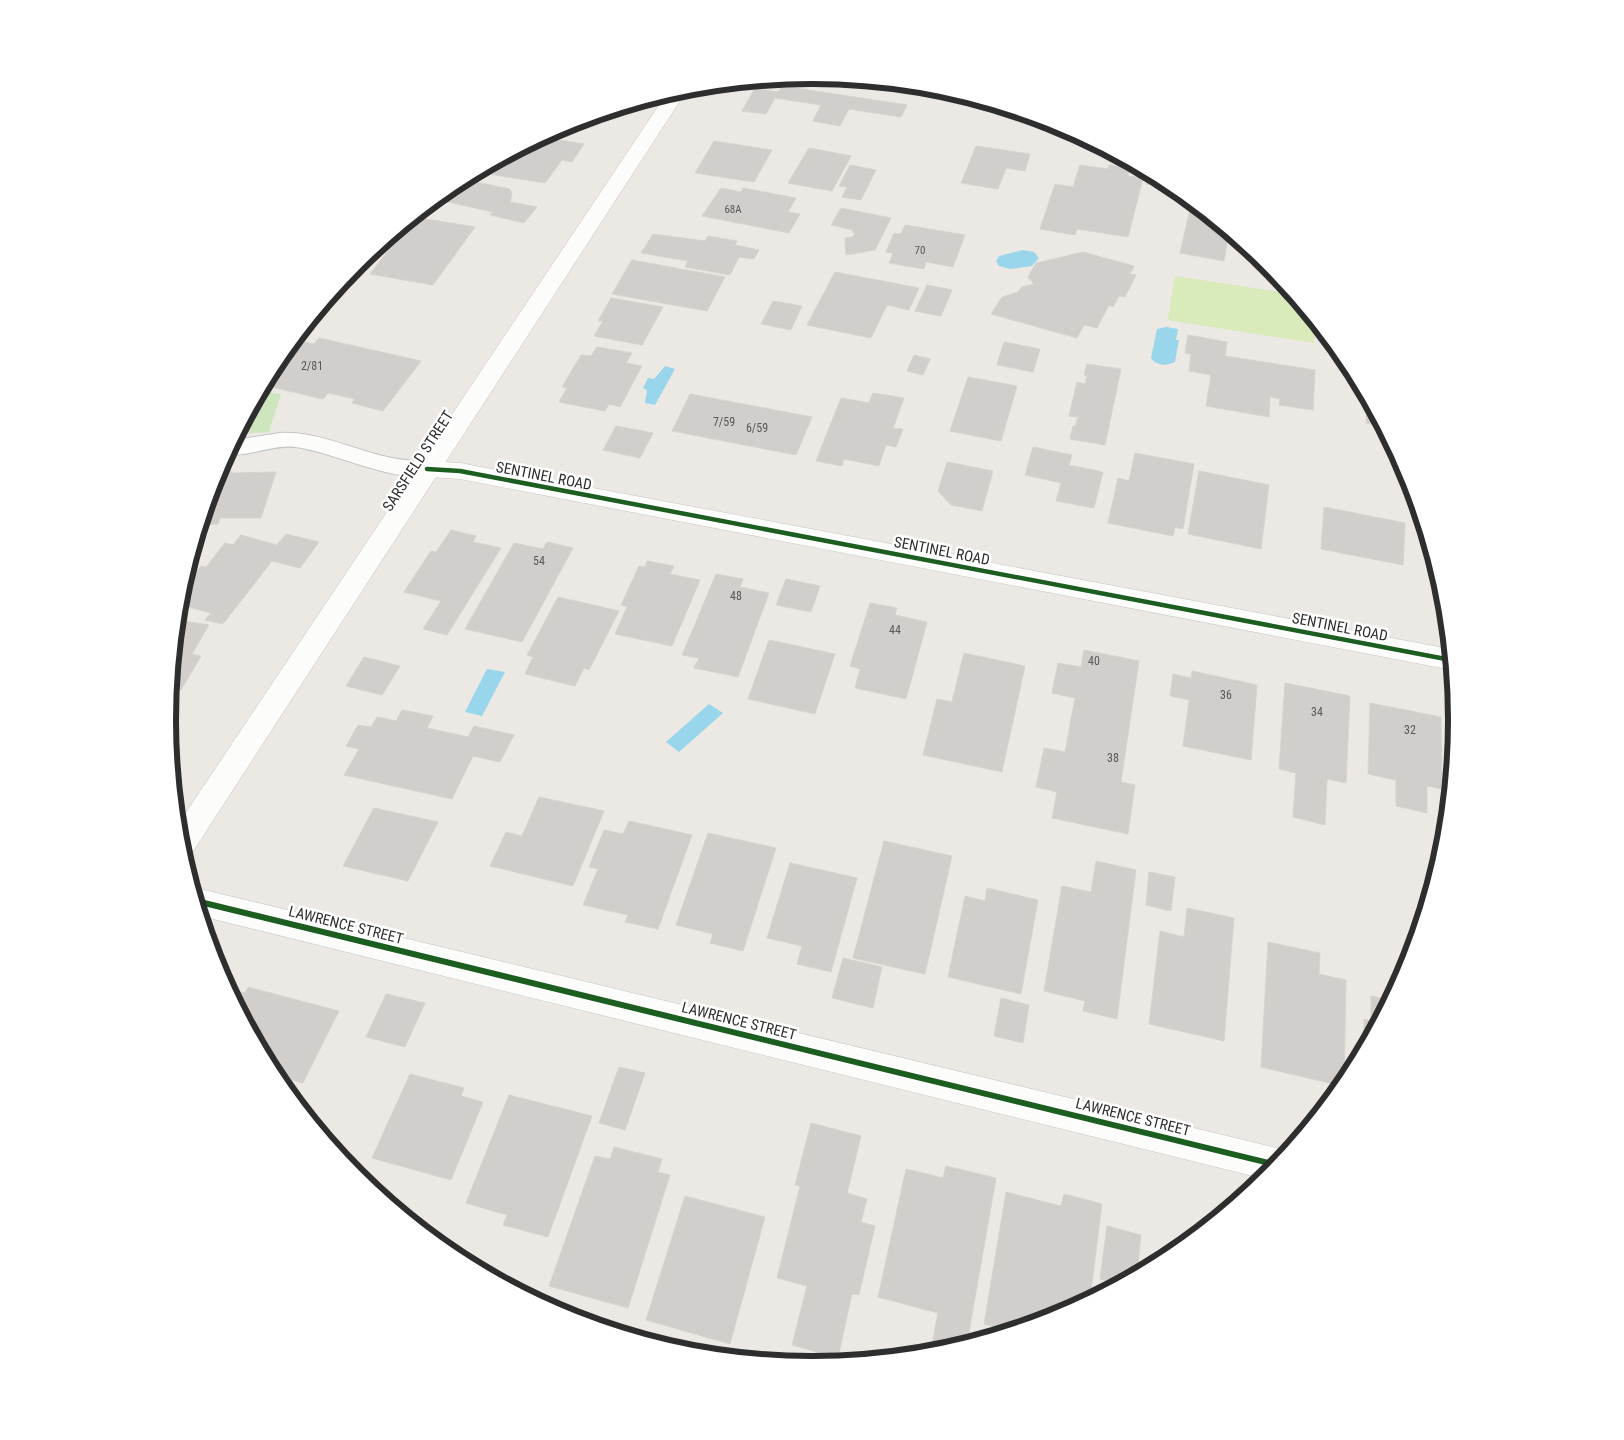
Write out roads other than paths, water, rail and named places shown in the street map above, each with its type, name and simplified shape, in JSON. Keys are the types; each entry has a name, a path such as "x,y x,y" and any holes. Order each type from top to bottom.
{"street":[{"name":"SARSFIELD STREET","path":"187,837 672,100"},
{"name":"SENTINEL ROAD","path":"427,469 460,471 627,505 1445,659"},
{"name":"LAWRENCE STREET","path":"203,903 1269,1163"}],"lane":[{"name":"SENTINEL ROAD","path":"237,447 294,440 379,464 409,470 427,469"}],"water":[{"path":"1023,250 1034,252 1039,258 1032,266 1010,269 999,266 996,261 999,256"},
{"path":"1166,327 1178,329 1176,340 1179,340 1175,362 1169,364 1156,363 1151,358 1157,329"},
{"path":"665,366 675,369 655,405 645,403 647,390 643,388 648,378 654,379"},
{"path":"487,669 505,672 482,716 465,712"},
{"path":"709,704 723,713 679,752 666,742"}]}
